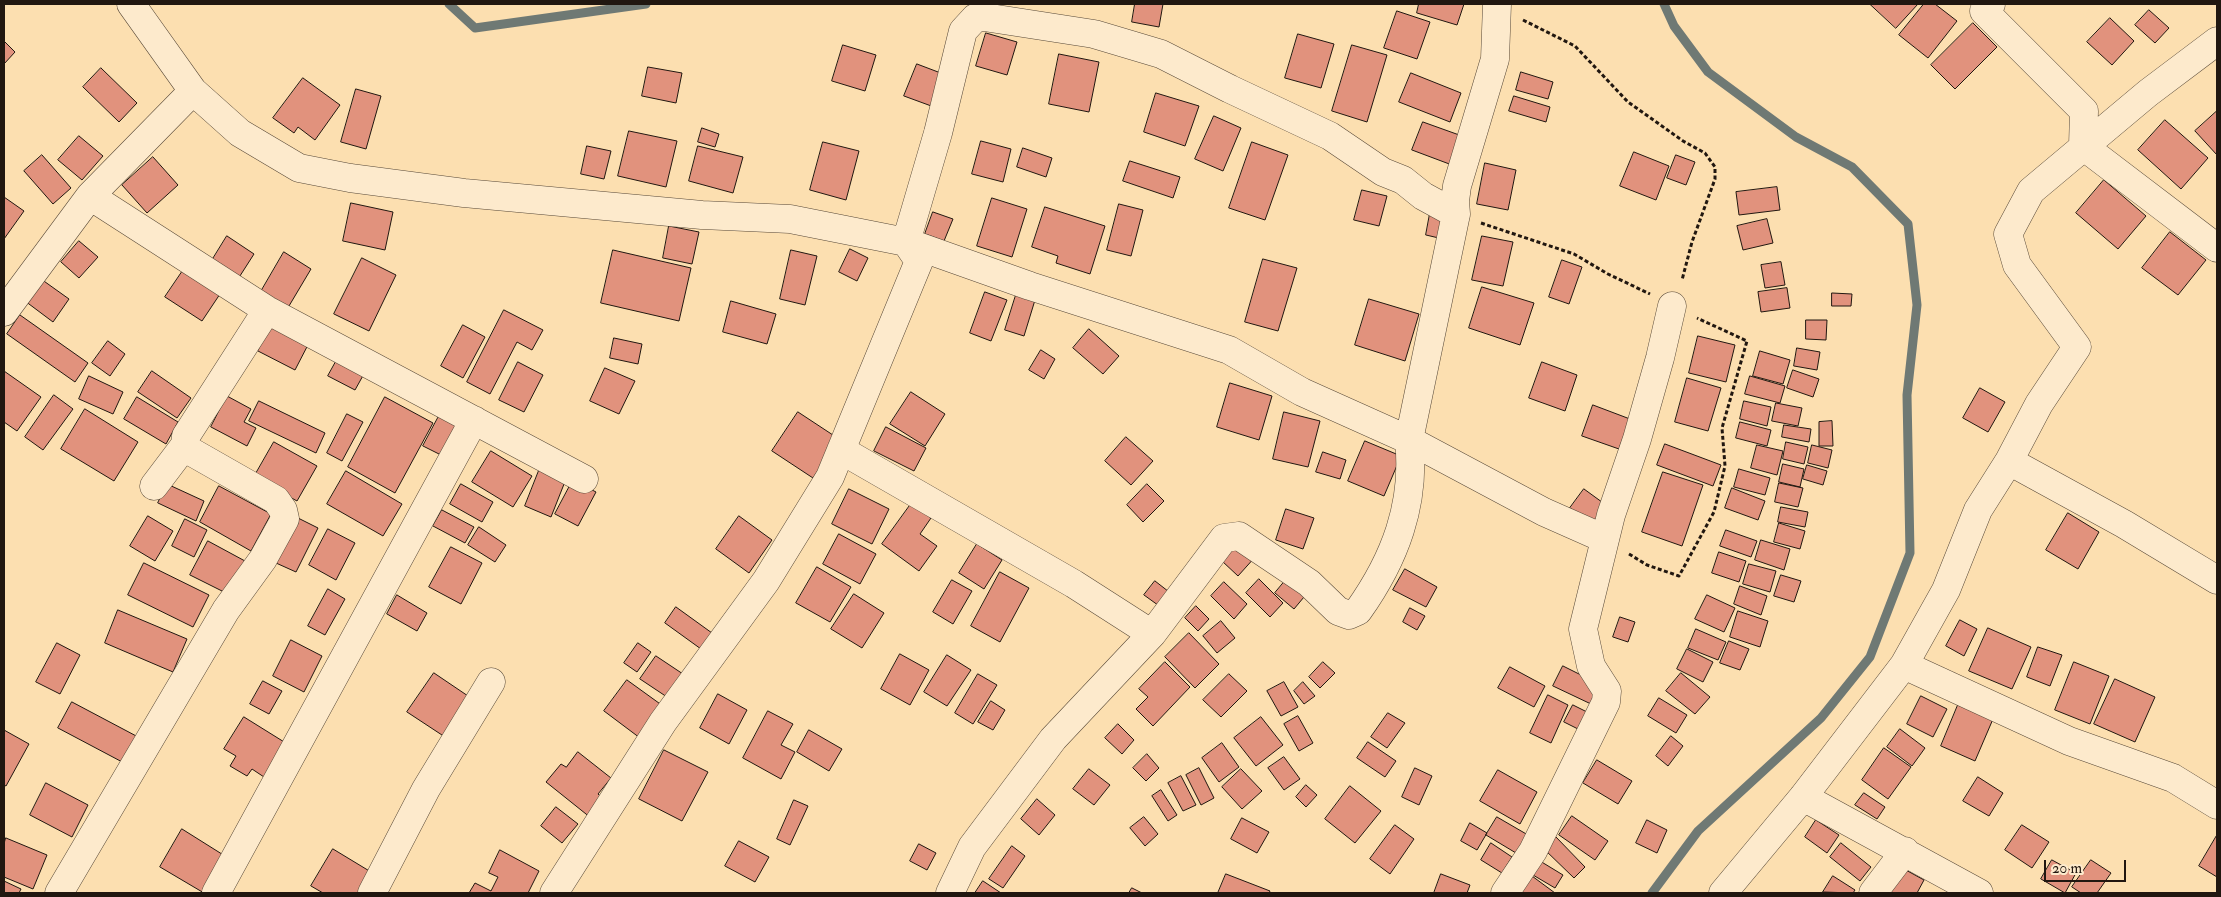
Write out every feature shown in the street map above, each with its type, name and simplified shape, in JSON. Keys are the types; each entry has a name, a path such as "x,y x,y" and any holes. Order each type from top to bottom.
{"street":[{"path":"131,4 193,91 240,133 299,168 350,178 464,193 702,215 790,219 906,242 1030,286 1229,350 1302,392 1410,440 1544,512 1605,539"},
{"path":"1984,6 2084,111 2083,146"},
{"path":"950,893 972,847 1053,739 1152,634 1216,546 1224,538 1239,536 1309,583 1338,611 1349,615 1358,611 1395,548 1410,492 1412,467 1410,440 1456,214 1457,186 1508,11"},
{"path":"906,242 938,133 963,31 975,18 984,17 1094,34 1161,54 1330,136 1383,172 1403,180 1423,196 1456,214"},
{"path":"1723,893 1803,797 1904,665 1946,590 1978,510 2009,461 2039,404 2077,347 2017,265 2008,234 2032,191 2148,93 2217,41"},
{"path":"4,312 90,196 193,91"},
{"path":"2083,146 2217,248"},
{"path":"90,196 267,310 584,479"},
{"path":"554,893 663,722 766,581 830,477 919,261 906,242"},
{"path":"1505,893 1533,851 1606,702 1607,691 1591,666 1582,629 1605,539 1660,358 1672,306"},
{"path":"154,486 185,445 186,436 267,310"},
{"path":"216,893 474,420"},
{"path":"59,893 226,610 263,559 285,519 283,510 276,500 190,451 185,445"},
{"path":"841,450 1074,584 1152,634"},
{"path":"2009,461 2124,524 2217,580"},
{"path":"1904,665 2069,741 2173,778 2217,805"},
{"path":"372,893 426,789 492,682"},
{"path":"1803,797 1979,893"},
{"path":"1873,893 1905,851"}],"path":[{"path":"1508,11 1575,46 1628,102 1683,141 1705,153 1712,161 1716,172 1715,180 1672,306"},
{"path":"1456,214 1574,254 1608,274 1746,341 1722,428 1725,466 1714,512 1679,576 1647,565 1605,539"}],"building":[{"path":"1135,4 1163,4 1159,27 1132,22"},
{"path":"1419,4 1464,4 1457,25 1417,13"},
{"path":"1870,4 1918,4 1896,28"},
{"path":"1924,4 1935,4 1957,21 1928,58 1899,35"},
{"path":"2149,10 2169,28 2155,43 2135,25"},
{"path":"1397,11 1430,22 1417,59 1384,48"},
{"path":"2110,18 2134,41 2112,65 2087,42"},
{"path":"1973,23 1997,47 1955,89 1931,65"},
{"path":"986,33 1017,42 1007,75 976,66"},
{"path":"1298,34 1334,44 1321,88 1285,78"},
{"path":"4,41 15,52 4,64"},
{"path":"843,45 876,55 865,91 832,81"},
{"path":"1352,45 1387,55 1367,122 1332,111"},
{"path":"1059,54 1099,62 1089,112 1049,104"},
{"path":"917,64 946,75 934,107 904,96"},
{"path":"648,67 682,73 676,103 642,96"},
{"path":"101,68 137,103 119,122 83,87"},
{"path":"1521,72 1553,82 1548,99 1516,90"},
{"path":"1411,73 1461,93 1450,122 1399,102"},
{"path":"303,78 340,105 315,140 298,127 294,133 273,118"},
{"path":"356,89 381,96 366,149 341,142"},
{"path":"1156,93 1199,106 1185,146 1144,132"},
{"path":"1514,96 1550,107 1546,122 1509,111"},
{"path":"2217,111 2217,155 2195,131"},
{"path":"1214,116 1241,128 1223,171 1195,159"},
{"path":"2165,120 2208,158 2181,189 2138,150"},
{"path":"1423,122 1462,136 1452,165 1412,150"},
{"path":"702,128 719,134 715,147 698,142"},
{"path":"629,131 677,141 666,187 618,176"},
{"path":"79,136 103,156 82,180 58,160"},
{"path":"981,141 1011,149 1003,182 972,174"},
{"path":"823,142 859,151 846,200 810,190"},
{"path":"1252,142 1288,155 1265,220 1229,208"},
{"path":"587,146 611,151 604,179 581,174"},
{"path":"698,146 743,157 733,193 689,181"},
{"path":"1023,148 1052,158 1046,177 1017,167"},
{"path":"1634,152 1669,166 1656,200 1620,186"},
{"path":"42,155 71,188 53,204 24,171"},
{"path":"1676,155 1695,162 1686,185 1667,178"},
{"path":"153,157 178,185 147,213 122,185"},
{"path":"1130,161 1180,177 1173,198 1123,181"},
{"path":"1485,163 1516,170 1508,210 1477,204"},
{"path":"2104,180 2146,216 2118,249 2076,213"},
{"path":"1777,187 1780,210 1739,215 1736,192"},
{"path":"1362,190 1387,196 1379,226 1354,220"},
{"path":"4,197 24,211 4,239"},
{"path":"992,198 1027,209 1012,257 977,246"},
{"path":"351,203 393,212 385,250 343,241"},
{"path":"1119,204 1143,210 1131,256 1107,250"},
{"path":"1045,207 1105,226 1090,274 1056,263 1058,256 1032,247"},
{"path":"1431,208 1449,212 1443,239 1426,235"},
{"path":"933,212 953,219 944,241 925,234"},
{"path":"1767,219 1773,243 1743,250 1737,226"},
{"path":"669,226 699,232 692,264 663,258"},
{"path":"2170,232 2206,260 2178,295 2142,268"},
{"path":"227,236 254,254 238,279 211,262"},
{"path":"1482,236 1513,242 1503,286 1472,280"},
{"path":"79,241 98,257 79,278 61,262"},
{"path":"850,249 868,258 857,281 839,272"},
{"path":"613,250 691,268 679,321 601,303"},
{"path":"791,250 817,256 805,305 780,299"},
{"path":"284,252 311,269 286,311 259,295"},
{"path":"362,258 396,275 369,331 334,314"},
{"path":"1263,259 1297,268 1278,331 1245,322"},
{"path":"1562,260 1582,267 1569,304 1549,297"},
{"path":"1781,262 1785,285 1765,288 1761,265"},
{"path":"184,269 220,294 202,321 165,297"},
{"path":"41,279 69,299 53,322 25,301"},
{"path":"1482,287 1534,303 1520,345 1469,328"},
{"path":"1787,288 1790,308 1761,312 1758,292"},
{"path":"985,292 1007,300 991,341 970,333"},
{"path":"1832,293 1852,294 1851,306 1832,306"},
{"path":"1016,295 1035,300 1024,336 1005,330"},
{"path":"1369,299 1419,314 1405,361 1355,345"},
{"path":"731,301 776,314 767,344 723,332"},
{"path":"504,310 543,330 532,350 517,342 490,394 467,382"},
{"path":"20,315 88,363 75,382 7,334"},
{"path":"273,320 311,339 295,370 258,351"},
{"path":"1806,320 1827,320 1826,340 1806,339"},
{"path":"463,325 485,337 463,378 441,366"},
{"path":"1089,329 1119,356 1103,374 1073,348"},
{"path":"1698,336 1735,345 1726,382 1689,373"},
{"path":"614,338 642,344 638,364 610,358"},
{"path":"108,341 125,354 110,376 92,363"},
{"path":"1797,348 1820,352 1817,370 1794,366"},
{"path":"1041,350 1055,359 1044,379 1029,370"},
{"path":"1760,351 1790,360 1783,384 1753,376"},
{"path":"338,358 365,372 355,390 328,376"},
{"path":"518,362 543,375 524,412 499,400"},
{"path":"1542,362 1577,375 1565,411 1529,398"},
{"path":"605,368 635,381 619,414 590,401"},
{"path":"1793,370 1819,379 1813,397 1787,388"},
{"path":"4,371 41,397 17,431 4,422"},
{"path":"152,371 191,398 177,418 138,392"},
{"path":"89,376 123,392 113,414 79,399"},
{"path":"1750,376 1785,386 1780,403 1745,394"},
{"path":"1687,378 1721,388 1708,431 1675,422"},
{"path":"1230,383 1272,396 1259,440 1217,427"},
{"path":"1980,388 2005,402 1988,432 1963,418"},
{"path":"911,392 945,414 925,446 890,424"},
{"path":"54,395 73,409 43,450 25,437"},
{"path":"227,396 251,409 244,422 256,428 247,446 211,427"},
{"path":"137,397 178,422 166,444 124,419"},
{"path":"385,397 433,423 395,493 348,467"},
{"path":"259,401 325,433 316,453 249,421"},
{"path":"1744,401 1771,407 1767,426 1740,419"},
{"path":"1776,403 1802,408 1798,426 1772,421"},
{"path":"1593,405 1630,419 1619,449 1582,436"},
{"path":"85,409 138,442 114,481 61,449"},
{"path":"798,412 839,439 813,478 772,451"},
{"path":"1284,412 1320,421 1308,467 1273,459"},
{"path":"347,414 363,422 342,461 327,453"},
{"path":"439,416 456,426 441,455 423,446"},
{"path":"1832,421 1833,446 1819,446 1819,422"},
{"path":"1740,422 1771,430 1767,446 1736,438"},
{"path":"1784,425 1811,429 1809,442 1782,437"},
{"path":"886,427 926,448 914,471 874,451"},
{"path":"1126,437 1153,461 1131,485 1105,461"},
{"path":"1365,441 1401,456 1384,496 1348,481"},
{"path":"274,442 317,466 297,501 254,477"},
{"path":"1786,442 1808,447 1804,464 1783,459"},
{"path":"1665,444 1721,465 1713,486 1657,465"},
{"path":"1757,445 1783,451 1777,475 1751,468"},
{"path":"1812,445 1832,450 1828,468 1808,463"},
{"path":"491,451 532,476 513,507 472,482"},
{"path":"1323,452 1346,460 1340,479 1316,472"},
{"path":"542,463 568,474 551,517 525,506"},
{"path":"1783,464 1804,469 1800,487 1779,482"},
{"path":"1807,465 1827,471 1823,485 1803,479"},
{"path":"1739,469 1770,478 1765,495 1734,487"},
{"path":"346,471 402,504 383,536 327,504"},
{"path":"1663,472 1703,485 1682,546 1642,532"},
{"path":"573,480 596,492 578,526 555,514"},
{"path":"1779,483 1803,488 1798,507 1775,502"},
{"path":"167,484 204,501 196,521 158,503"},
{"path":"461,484 493,502 482,522 450,504"},
{"path":"1147,484 1164,501 1143,522 1127,505"},
{"path":"219,486 271,514 251,551 200,522"},
{"path":"1732,488 1765,501 1758,520 1725,508"},
{"path":"849,489 889,509 872,544 832,524"},
{"path":"1584,489 1606,505 1593,524 1570,508"},
{"path":"911,504 931,518 920,534 937,546 919,571 882,544"},
{"path":"1781,507 1808,512 1805,527 1778,522"},
{"path":"1286,509 1314,518 1303,549 1276,540"},
{"path":"442,510 474,527 465,543 433,526"},
{"path":"2068,513 2099,532 2078,569 2046,550"},
{"path":"148,516 173,531 155,561 130,546"},
{"path":"739,516 772,540 749,573 716,549"},
{"path":"298,518 318,528 296,572 276,563"},
{"path":"185,519 207,530 194,557 172,546"},
{"path":"1779,523 1805,531 1800,549 1774,542"},
{"path":"479,527 506,545 495,562 468,545"},
{"path":"328,529 355,543 336,580 309,565"},
{"path":"1726,530 1757,541 1751,557 1720,546"},
{"path":"839,534 876,554 860,584 823,564"},
{"path":"1761,540 1790,549 1784,570 1755,560"},
{"path":"208,541 245,561 228,594 190,575"},
{"path":"1240,541 1256,556 1238,576 1222,561"},
{"path":"977,544 1002,560 984,589 959,573"},
{"path":"451,547 482,563 461,604 429,587"},
{"path":"1719,552 1746,561 1739,582 1712,573"},
{"path":"144,563 209,595 193,627 128,595"},
{"path":"1749,564 1776,571 1770,592 1743,584"},
{"path":"817,567 851,587 830,622 796,603"},
{"path":"1405,569 1437,587 1426,607 1393,590"},
{"path":"1000,572 1029,588 1000,642 971,626"},
{"path":"1290,575 1309,591 1294,609 1275,593"},
{"path":"1781,575 1801,581 1794,602 1774,596"},
{"path":"1259,579 1283,603 1270,617 1246,593"},
{"path":"952,580 972,591 953,624 933,612"},
{"path":"1155,581 1173,595 1162,608 1144,595"},
{"path":"1224,582 1247,604 1234,619 1211,596"},
{"path":"1740,586 1767,596 1761,615 1734,604"},
{"path":"328,589 345,599 325,635 308,626"},
{"path":"854,594 884,613 862,648 831,629"},
{"path":"397,595 427,613 417,631 387,614"},
{"path":"1707,595 1735,608 1724,632 1695,619"},
{"path":"1196,606 1209,619 1198,631 1185,618"},
{"path":"676,607 712,633 701,649 665,623"},
{"path":"1410,608 1425,616 1417,630 1403,622"},
{"path":"118,610 187,639 173,672 105,643"},
{"path":"1738,611 1768,621 1760,647 1730,637"},
{"path":"1620,617 1635,622 1628,642 1613,637"},
{"path":"1960,620 1977,629 1964,656 1946,646"},
{"path":"1221,621 1235,638 1217,653 1203,636"},
{"path":"1988,628 2031,647 2012,689 1969,671"},
{"path":"1696,629 1726,642 1718,660 1688,648"},
{"path":"1189,633 1219,664 1195,688 1165,657"},
{"path":"291,640 322,656 304,692 273,676"},
{"path":"1729,641 1749,649 1740,670 1720,663"},
{"path":"57,643 80,655 60,694 36,682"},
{"path":"638,643 651,652 637,672 624,663"},
{"path":"2038,647 2062,655 2050,686 2027,677"},
{"path":"1687,649 1713,662 1703,682 1677,669"},
{"path":"900,654 929,670 910,705 881,689"},
{"path":"947,655 971,670 947,706 924,692"},
{"path":"656,656 683,674 667,697 640,679"},
{"path":"1165,662 1190,687 1153,726 1136,709 1148,697 1139,689"},
{"path":"1323,662 1335,673 1320,688 1309,677"},
{"path":"2074,662 2109,676 2090,724 2055,710"},
{"path":"1563,666 1601,685 1591,704 1553,686"},
{"path":"1510,667 1545,686 1534,707 1498,688"},
{"path":"434,673 471,698 445,737 407,712"},
{"path":"1681,673 1710,697 1695,714 1666,691"},
{"path":"978,674 997,685 973,724 955,713"},
{"path":"1229,674 1247,691 1221,717 1203,700"},
{"path":"2115,679 2155,697 2135,742 2094,724"},
{"path":"627,680 663,706 640,738 604,711"},
{"path":"263,681 282,691 269,714 250,704"},
{"path":"1284,682 1298,707 1281,716 1267,691"},
{"path":"1303,682 1315,696 1304,704 1294,691"},
{"path":"718,694 747,710 729,744 700,728"},
{"path":"1548,695 1568,705 1551,743 1530,733"},
{"path":"1921,696 1947,709 1933,737 1907,724"},
{"path":"1659,698 1687,715 1676,733 1648,716"},
{"path":"991,701 1005,710 993,730 978,722"},
{"path":"72,702 140,738 126,764 58,728"},
{"path":"1573,705 1595,716 1586,733 1564,722"},
{"path":"1958,705 1993,719 1975,761 1941,746"},
{"path":"768,711 793,724 781,745 795,752 781,779 743,758"},
{"path":"1388,713 1405,723 1387,748 1371,737"},
{"path":"1298,716 1313,743 1299,751 1284,724"},
{"path":"244,717 289,745 267,779 252,769 247,776 230,766 236,756 224,749"},
{"path":"1261,717 1283,745 1256,766 1234,738"},
{"path":"1118,724 1134,740 1122,754 1105,738"},
{"path":"1900,729 1925,748 1912,766 1887,747"},
{"path":"4,730 29,744 6,786 4,785"},
{"path":"809,730 842,749 829,771 797,752"},
{"path":"1671,736 1683,746 1668,766 1656,756"},
{"path":"1368,742 1396,761 1385,777 1357,758"},
{"path":"1222,743 1239,767 1219,782 1202,758"},
{"path":"1884,748 1911,767 1888,799 1862,780"},
{"path":"664,750 708,772 682,821 639,799"},
{"path":"578,752 611,778 598,794 605,800 591,818 546,782 561,764 566,767"},
{"path":"1147,754 1159,768 1146,781 1133,768"},
{"path":"1284,757 1300,779 1284,790 1268,768"},
{"path":"1597,760 1632,781 1618,804 1583,783"},
{"path":"1199,768 1214,798 1201,805 1186,775"},
{"path":"1415,768 1432,776 1419,805 1402,797"},
{"path":"1089,769 1110,785 1094,805 1073,789"},
{"path":"1241,769 1262,791 1242,809 1222,787"},
{"path":"1498,770 1537,792 1520,824 1480,801"},
{"path":"1181,776 1196,805 1183,811 1168,783"},
{"path":"1978,777 2003,793 1989,816 1963,801"},
{"path":"46,783 88,805 72,837 30,815"},
{"path":"1306,785 1317,795 1306,807 1296,797"},
{"path":"1350,786 1381,811 1355,843 1325,819"},
{"path":"1161,790 1177,815 1168,821 1152,796"},
{"path":"1864,793 1885,807 1877,819 1855,805"},
{"path":"1037,799 1055,815 1039,835 1021,819"},
{"path":"794,800 808,806 790,845 777,839"},
{"path":"556,807 578,824 562,843 541,826"},
{"path":"1572,816 1608,841 1595,860 1559,835"},
{"path":"1144,817 1158,834 1145,846 1130,828"},
{"path":"1497,817 1528,835 1516,853 1486,835"},
{"path":"1242,818 1269,832 1257,853 1231,839"},
{"path":"1647,820 1667,830 1657,853 1636,843"},
{"path":"1816,820 1839,835 1827,853 1805,837"},
{"path":"1470,823 1487,833 1477,850 1461,841"},
{"path":"1395,825 1414,839 1390,874 1370,859"},
{"path":"2022,825 2049,842 2032,868 2005,850"},
{"path":"182,829 225,856 204,893 160,867"},
{"path":"2217,835 2217,877 2199,866"},
{"path":"1555,836 1585,867 1574,878 1543,848"},
{"path":"6,838 47,855 33,889 4,877 4,844"},
{"path":"739,841 769,857 755,882 725,866"},
{"path":"1491,843 1512,857 1502,873 1481,860"},
{"path":"1841,843 1871,867 1860,881 1830,857"},
{"path":"919,844 936,853 927,870 910,861"},
{"path":"1012,846 1025,856 1003,888 989,879"},
{"path":"333,849 371,872 358,893 323,893 311,886"},
{"path":"500,850 539,871 528,893 469,893 475,883 491,891 498,877 489,873"},
{"path":"2052,860 2076,873 2065,893 2041,879"},
{"path":"2091,860 2111,873 2097,893 2081,893 2072,887"},
{"path":"1540,861 1563,875 1555,888 1533,875"},
{"path":"1904,869 1924,880 1917,893 1891,893"},
{"path":"1226,874 1270,891 1269,893 1218,893"},
{"path":"1441,874 1470,885 1467,893 1434,893"},
{"path":"1532,876 1555,893 1519,893"},
{"path":"1833,876 1855,890 1853,893 1823,892"},
{"path":"4,881 21,889 19,893 4,893"},
{"path":"983,881 1001,893 975,893"},
{"path":"1132,888 1142,893 1129,893"}],"waterway":[{"path":"449,4 475,28 646,4"},
{"path":"1652,893 1698,831 1821,718 1870,657 1910,553 1907,395 1917,305 1908,224 1852,167 1796,137 1708,72 1674,26 1664,4"}]}
